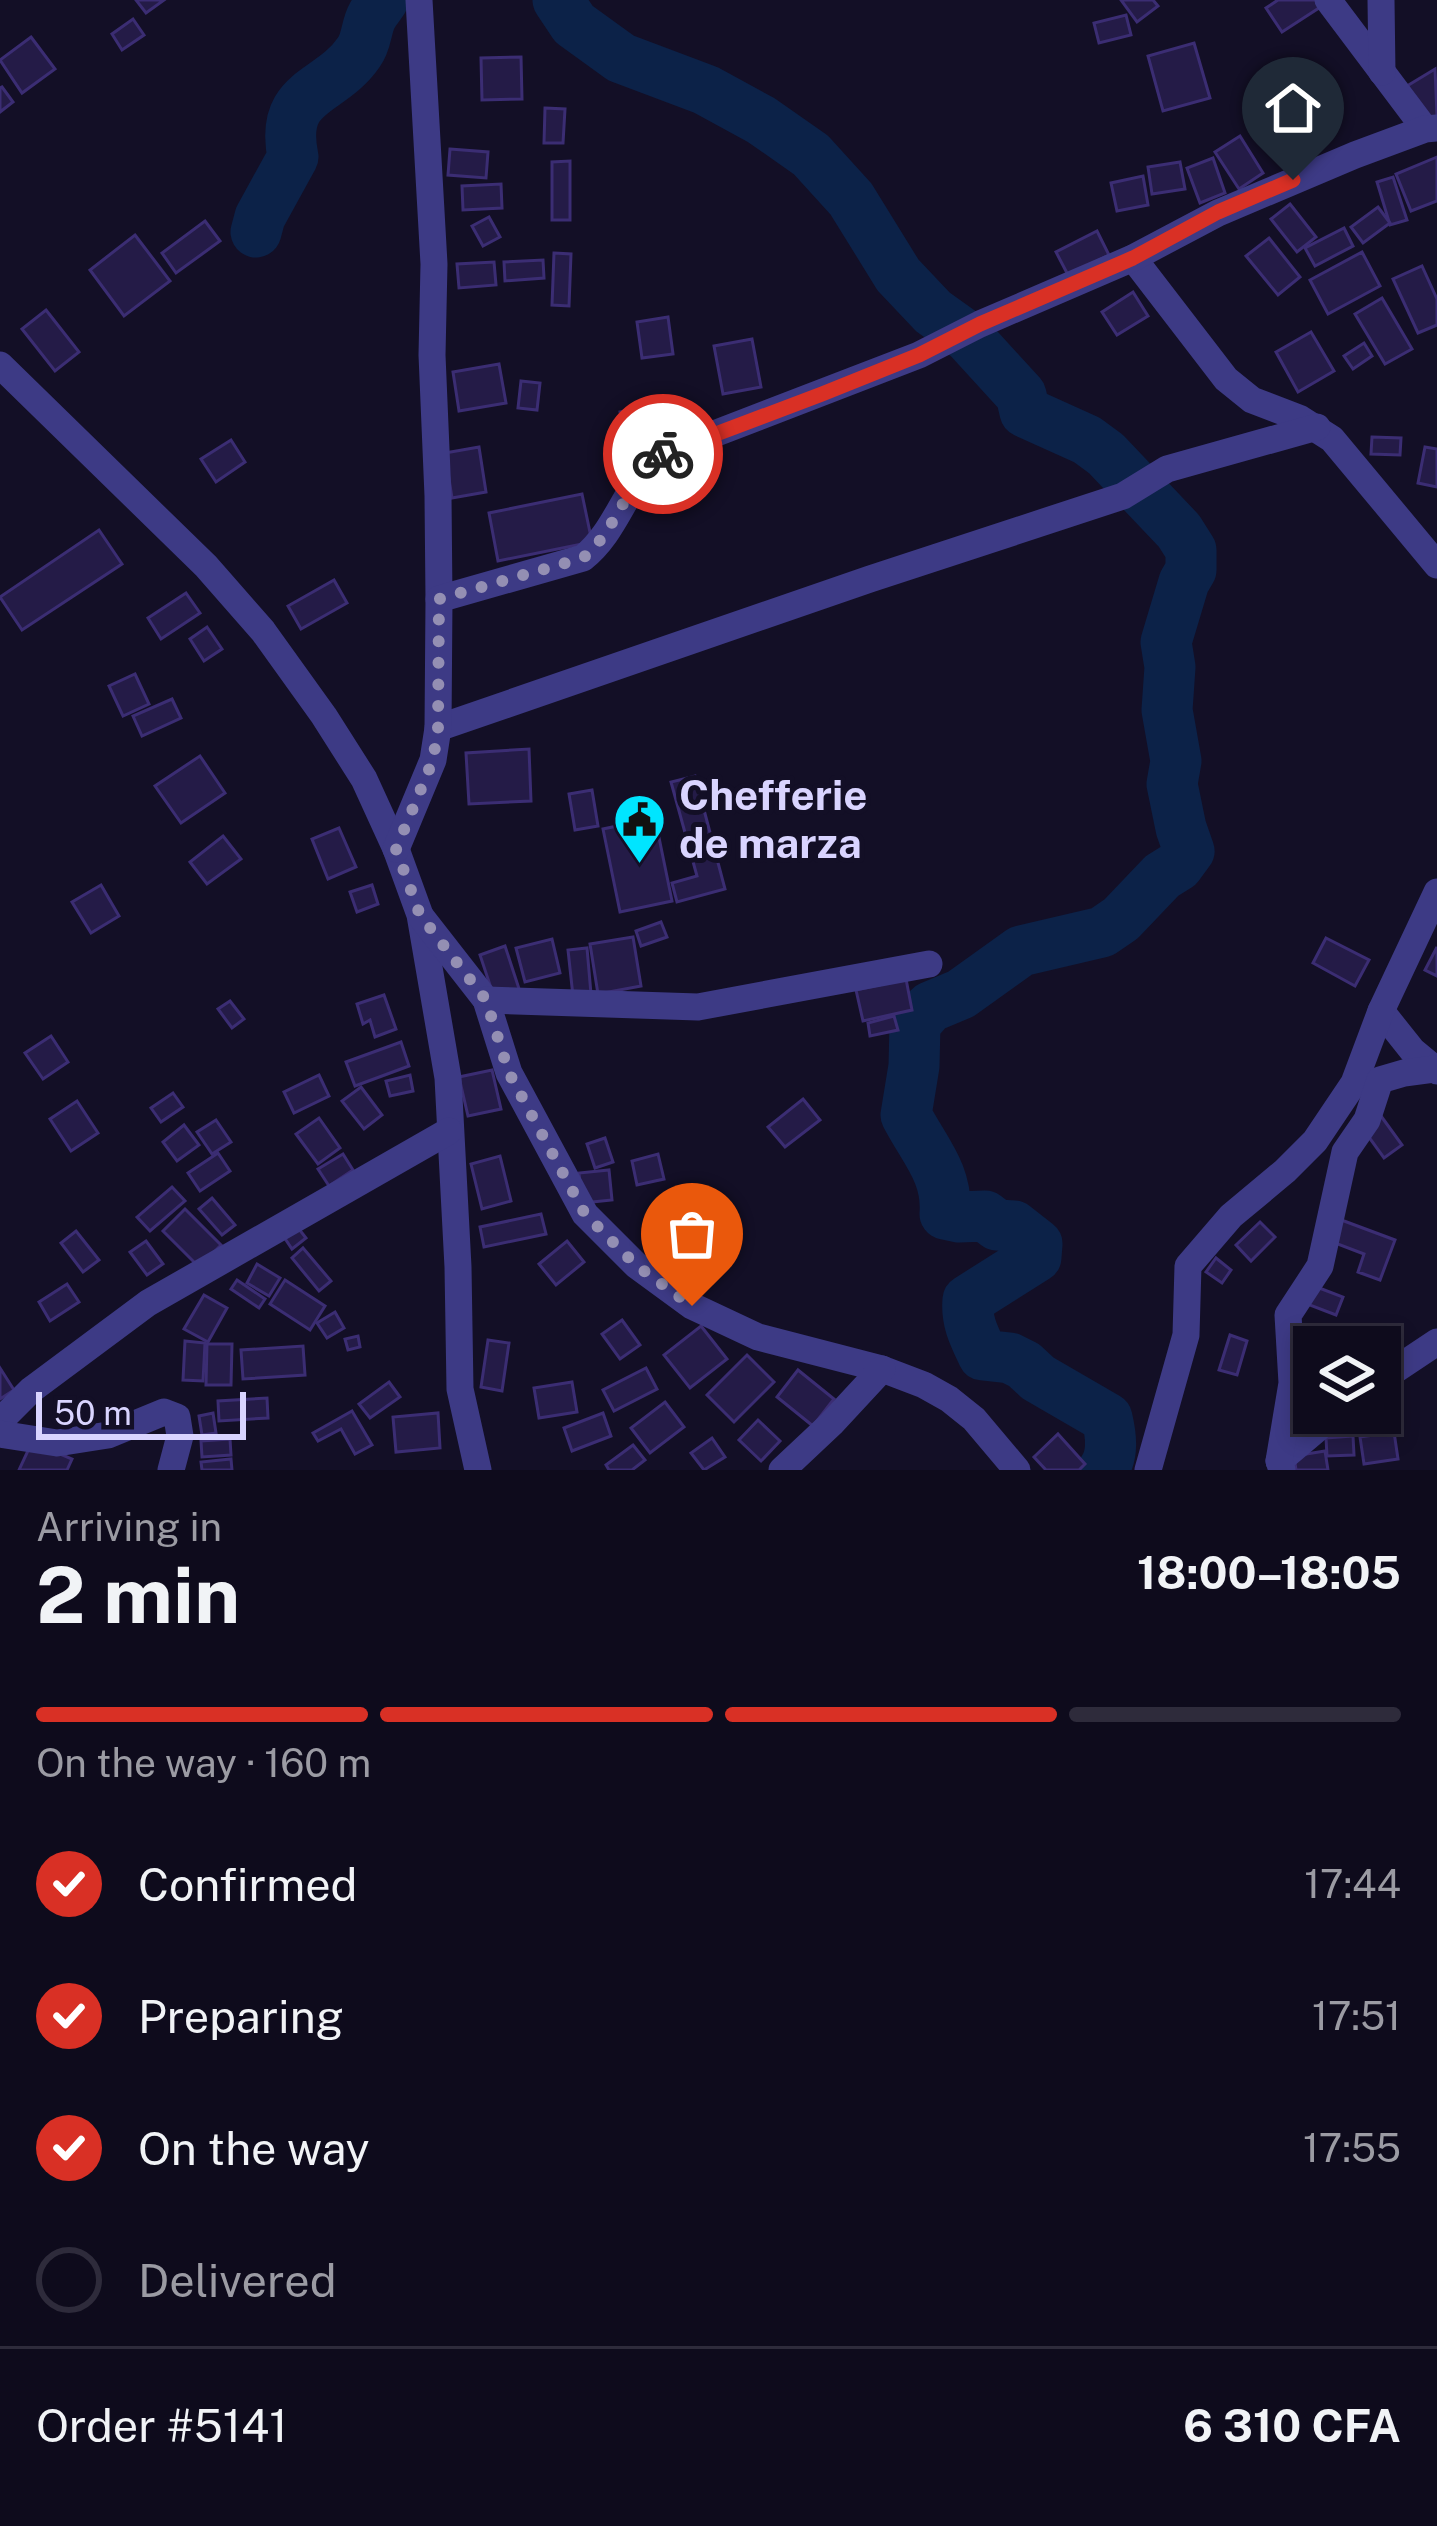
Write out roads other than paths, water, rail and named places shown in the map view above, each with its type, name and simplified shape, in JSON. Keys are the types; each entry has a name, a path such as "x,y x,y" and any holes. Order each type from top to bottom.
{"street":[{"path":"396,849 433,760 438,728 434,264 419,0"},
{"path":"439,599 583,558 598,546 642,470 662,454 919,355 1133,258 1218,212 1431,129 1328,0"},
{"path":"1381,0 1382,72"},
{"path":"1133,258 1226,379 1252,400 1332,439 1437,565"},
{"path":"0,365 206,566 263,631 364,779 396,849 420,915 448,1078 460,1389 478,1470"},
{"path":"438,728 1123,496 1167,469 1317,428"},
{"path":"1148,1470 1186,1336 1188,1266 1231,1216 1316,1141 1354,1083 1437,892"},
{"path":"420,915 486,1000 509,1073 585,1214 636,1265 692,1306 758,1337 924,1385 974,1419 1017,1470"},
{"path":"486,1000 698,1007 929,964"},
{"path":"1382,1011 1412,1050 1435,1070"},
{"path":"1281,1465 1292,1383 1288,1315 1320,1267 1346,1152 1367,1120 1380,1080 1435,1070"},
{"path":"0,1421 31,1390 148,1303 449,1131"},
{"path":"1401,1366 1437,1342"},
{"path":"782,1470 882,1370"},
{"path":"0,1434 57,1443 108,1435 164,1412 177,1417 180,1436 171,1470"},
{"path":"1281,1465 1314,1434"}],"waterway":[{"path":"256,232 293,157 293,118 300,105 359,52 383,0"},
{"path":"558,0 574,24 621,58 706,90 811,155 851,199 898,275 933,312 968,337 1021,395 1025,412 1087,440 1106,454 1179,531 1191,550 1191,570 1166,642 1170,667 1167,710 1176,761 1172,784 1189,851 1102,932 1021,951 961,994 930,1007 915,1024 906,1115 939,1174 945,1214 985,1216 997,1225 1014,1226 1037,1244 1036,1257 968,1300 971,1328 983,1355 1024,1365 1107,1418 1110,1451 1103,1470"}],"place":[{"name":"Chefferie de marza","path":"640,865"}]}
